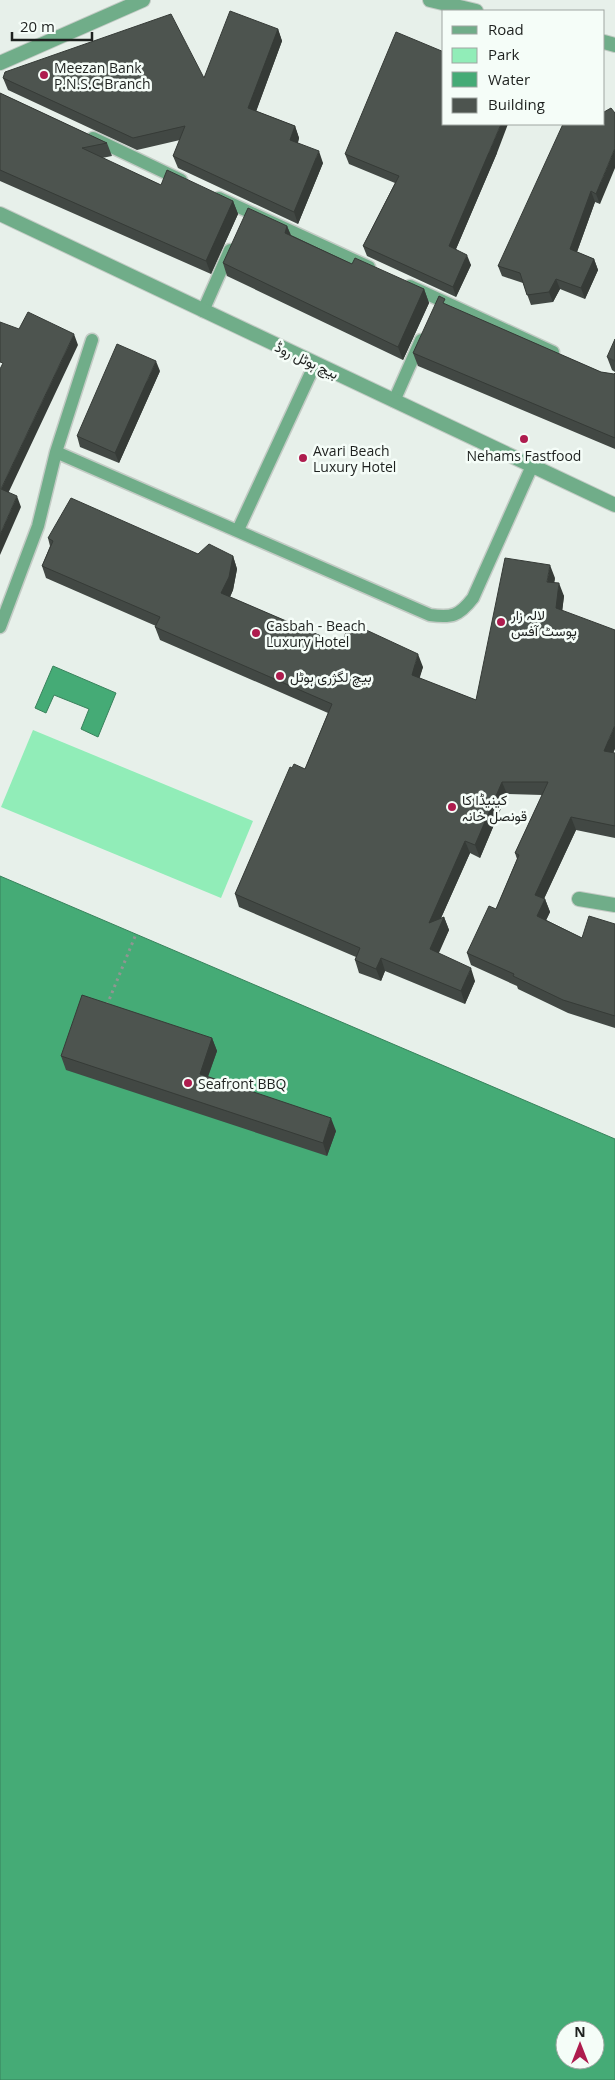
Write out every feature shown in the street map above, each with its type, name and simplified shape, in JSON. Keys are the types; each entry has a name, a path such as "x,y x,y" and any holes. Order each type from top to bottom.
{"street":[{"path":"0,63 143,0"},
{"path":"430,0 470,7"},
{"name":"بیچ ہوٹل روڈ","path":"0,214 615,505"},
{"path":"579,899 615,904"}],"lane":[{"path":"80,132 199,188 246,216 377,271"},
{"path":"203,311 236,238"},
{"path":"395,279 437,303 562,356"},
{"path":"394,401 428,325"},
{"path":"0,627 38,526 56,452 92,340"},
{"path":"238,530 315,364"},
{"path":"56,452 430,615 446,617 462,611 473,598 532,466"}],"path":[{"path":"104,1013 136,934"}],"green space":[{"path":"33,730 253,821 221,898 1,807"}],"water":[{"path":"53,666 116,693 98,737 81,729 89,709 54,695 46,713 35,708"},
{"path":"0,876 615,1139 615,2080 0,2080"}],"building":[{"path":"230,11 278,29 248,108 295,126 290,140 319,151 294,212 173,156 185,126 133,138 3,78 5,72 171,14 204,78"},
{"path":"396,32 442,51 442,125 501,125 449,246 467,255 453,287 363,246 399,176 345,154"},
{"path":"0,93 107,143 82,148 161,185 167,170 233,201 206,261 0,170"},
{"path":"611,108 615,113 615,148 596,194 591,191 570,249 594,259 581,288 556,279 549,292 527,295 520,273 498,266 563,125 605,125 605,111"},
{"path":"248,208 287,226 285,233 352,264 355,258 424,289 398,347 223,263"},
{"path":"439,296 445,299 443,303 601,372 615,373 615,438 413,353"},
{"path":"28,312 74,334 1,489 17,496 0,535 0,369 3,363 0,362 0,322 19,329"},
{"path":"615,339 615,361 607,357"},
{"path":"117,344 156,361 115,453 77,436"},
{"path":"71,498 198,554 209,544 233,556 229,577 221,593 342,645 349,622 418,654 412,675 476,700 505,558 550,565 547,582 559,583 556,608 615,630 615,725 604,751 615,753 615,826 571,817 535,895 545,899 537,916 582,938 589,916 615,924 615,1016 563,1000 513,976 514,974 467,953 489,906 496,909 519,855 515,853 548,782 502,782 475,845 465,841 429,923 444,917 430,949 471,968 461,991 381,958 376,969 355,960 360,948 235,894 290,767 292,768 294,764 305,769 332,704 155,627 160,617 42,566 53,541 48,538"},
{"path":"82,995 212,1038 200,1074 331,1118 323,1143 61,1056"}],"place":[{"name":"Meezan Bank P.N.S.C Branch","path":"44,75"},
{"name":"Nehams Fastfood","path":"524,439"},
{"name":"Avari Beach Luxury Hotel","path":"303,458"},
{"name":"لالہ زار پوسٹ آفس","path":"501,622"},
{"name":"Casbah - Beach Luxury Hotel","path":"256,633"},
{"name":"بیچ لگژری ہوٹل","path":"280,676"},
{"name":"کینیڈا کا قونصل خانہ","path":"452,807"},
{"name":"Seafront BBQ","path":"188,1083"}]}
